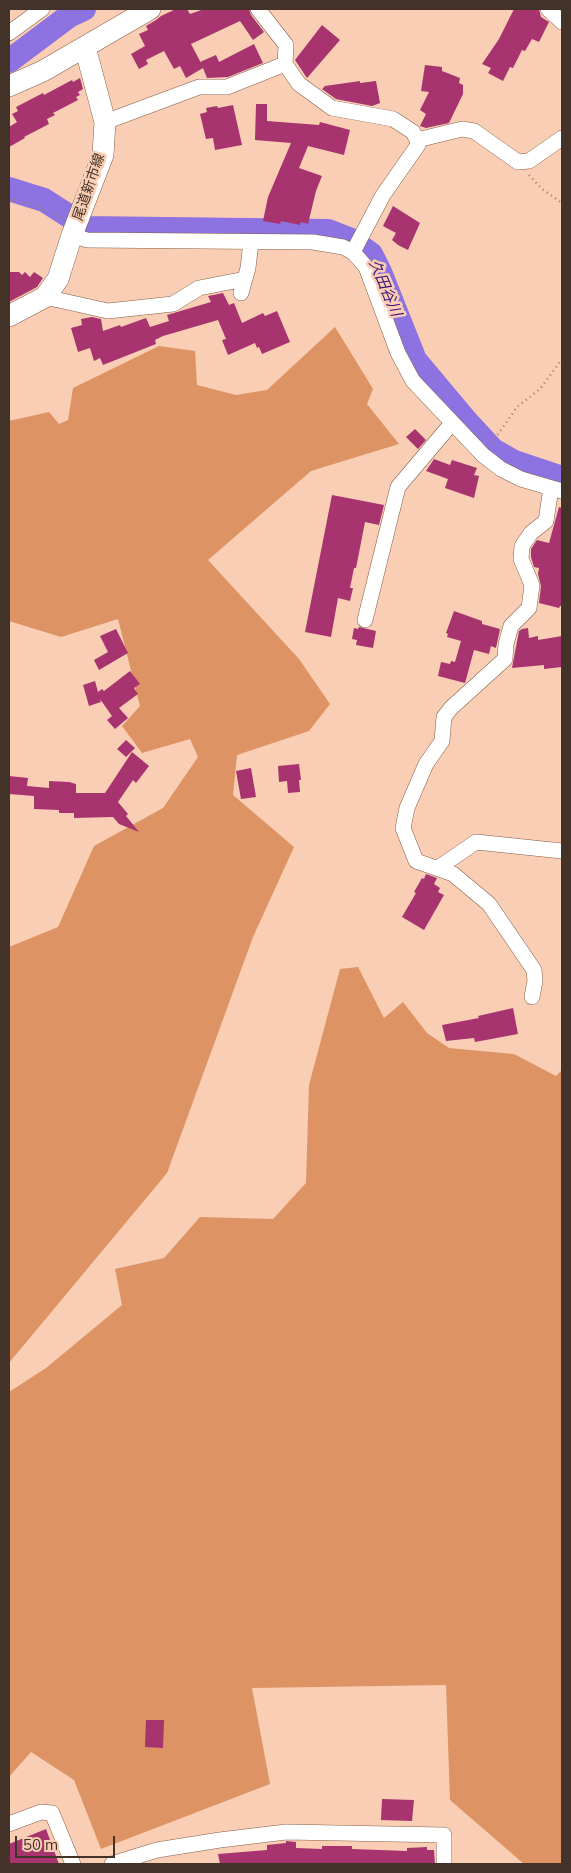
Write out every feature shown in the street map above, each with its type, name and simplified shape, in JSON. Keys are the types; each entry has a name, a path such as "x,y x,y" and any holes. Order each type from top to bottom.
{"main road":[{"path":"9,86 43,71 150,9"},
{"name":"尾道新市線","path":"9,316 45,297 58,279 72,235 103,156 105,122 85,47"}],"street":[{"path":"9,33 42,9"},
{"path":"258,9 286,46 285,64 299,84 332,108 393,119 413,132 417,140 418,145 383,195 353,252"},
{"path":"548,9 562,22"},
{"path":"105,122 200,86 226,87 285,64"},
{"path":"417,140 462,129 474,131 518,162 529,161 562,138"},
{"path":"72,235 87,240 312,242 343,247 353,252 366,267 398,354 413,381 452,423 501,469 521,479 557,489 546,521 531,533 522,546 521,559 530,575 532,585 529,608 511,626 506,644 505,659 451,708 444,717 442,741 426,764 402,828 416,861 454,874 489,904 534,970 535,981 532,996"},
{"path":"45,297 108,311 173,304 199,288 243,286 248,268 251,242"},
{"path":"365,620 398,487 452,423"},
{"path":"438,868 476,842 562,851"},
{"path":"9,1824 41,1812 52,1813 73,1864"},
{"path":"112,1864 157,1850 286,1832 444,1834 444,1864"}],"path":[{"path":"518,162 542,189 562,203"},
{"path":"9,199 32,204 59,216 68,224 72,235"},
{"path":"484,455 517,407 540,389 562,359"}],"shaded area":[{"path":"335,327 373,389 367,404 399,444 311,471 208,560 299,659 330,704 309,731 237,755 233,795 294,847 253,937 167,1173 9,1363 9,947 58,927 94,846 163,808 198,757 190,739 142,753 122,726 140,706 118,619 61,637 9,621 9,421 49,412 59,424 68,420 73,388 159,346 195,351 197,385 236,395 267,390"},
{"path":"358,967 384,1018 403,1002 427,1033 449,1048 514,1054 556,1076 562,1070 562,1863 524,1864 450,1800 446,1685 252,1688 270,1784 101,1849 74,1780 31,1752 9,1777 9,1392 46,1368 122,1305 115,1269 164,1258 200,1217 273,1219 306,1183 309,1085 340,969"}],"building":[{"path":"176,9 187,9 190,14 204,9 249,9 251,15 264,32 253,40 240,21 191,44 200,62 216,55 219,62 254,44 263,63 228,77 207,78 203,68 186,78 180,66 174,69 164,51 146,60 148,64 139,69 131,54 145,46 139,34 148,30 146,26"},
{"path":"514,9 539,9 541,17 549,22 539,42 532,39 525,51 522,50 513,68 510,67 503,81 488,73 491,68 482,64 499,39"},
{"path":"322,25 340,40 307,78 295,60"},
{"path":"425,65 442,67 442,71 460,78 459,83 463,85 463,94 449,123 426,128 420,126 426,114 420,110 429,92 421,91"},
{"path":"80,78 83,89 78,92 80,95 76,97 78,100 53,113 55,115 47,119 49,124 9,147 9,127 17,122 12,114 18,111 16,107 43,93 44,95 72,80 73,82"},
{"path":"360,81 360,83 376,81 380,103 372,106 336,99 322,89 325,86"},
{"path":"256,104 267,104 267,121 319,125 320,122 350,130 344,155 308,146 299,168 322,176 316,191 308,224 301,222 300,225 281,221 280,224 263,221 268,197 291,143 255,140"},
{"path":"233,105 242,145 215,150 213,138 206,139 200,114 207,112 206,108"},
{"path":"393,206 420,223 408,250 392,240 396,233 383,226"},
{"path":"9,272 19,272 22,275 25,272 30,277 34,272 43,278 37,287 9,302"},
{"path":"223,293 229,305 234,303 242,323 263,313 265,316 277,311 290,342 262,354 255,343 228,355 222,340 226,339 218,320 163,336 155,340 156,344 103,365 100,358 94,361 90,348 78,352 71,328 82,325 81,319 92,317 101,319 103,331 146,318 150,327 169,321 167,315 211,302 208,296"},
{"path":"415,429 426,440 418,449 406,437"},
{"path":"434,459 450,465 452,460 477,468 474,475 479,476 474,498 445,488 448,479 426,471"},
{"path":"332,495 384,505 379,525 365,522 350,588 353,588 350,601 338,598 331,637 305,632"},
{"path":"559,507 562,508 562,606 559,608 539,603 541,586 538,574 539,568 534,567 531,549 537,540 549,543"},
{"path":"454,611 482,621 482,624 500,629 496,648 491,646 489,654 474,650 465,683 438,676 441,662 450,664 451,661 455,662 461,641 447,637 448,634 446,633"},
{"path":"359,627 376,631 373,648 356,645 357,640 352,639 354,628 358,629"},
{"path":"528,628 529,638 538,636 538,640 562,636 562,667 544,669 544,665 512,668 519,631"},
{"path":"116,629 128,653 99,670 94,660 108,652 100,636"},
{"path":"130,671 140,684 134,688 138,694 119,708 128,718 115,729 107,720 112,716 100,699 101,702 89,706 83,685 95,681 98,692 102,689 104,691"},
{"path":"126,740 135,748 126,757 117,749"},
{"path":"132,752 149,766 136,783 133,780 118,802 139,832 119,824 113,817 74,818 74,813 34,809 34,796 9,794 9,776 28,778 27,786 49,788 49,781 69,782 76,784 76,793 105,793"},
{"path":"299,764 300,792 288,793 287,781 279,782 278,766"},
{"path":"251,768 256,797 241,799 236,771"},
{"path":"426,874 437,878 434,884 440,888 438,892 444,895 424,930 402,917 416,893 414,892"},
{"path":"513,1008 518,1034 475,1042 474,1038 446,1041 442,1025 479,1018 478,1016"},
{"path":"146,1720 164,1720 163,1748 145,1747"},
{"path":"382,1799 414,1800 412,1821 381,1820"},
{"path":"46,1829 59,1864 9,1864 9,1844"},
{"path":"286,1841 296,1842 296,1848 322,1849 322,1846 352,1846 352,1849 407,1851 407,1848 427,1847 427,1850 434,1850 435,1864 220,1864 218,1854 267,1850 267,1845 286,1843"}],"waterway":[{"path":"9,61 69,16 84,9"},
{"name":"久田谷川","path":"9,189 44,200 69,216"},
{"name":"久田谷川","path":"82,225 85,228 328,231 351,240 371,254 415,360 467,422 493,450 514,462 562,478"}]}
